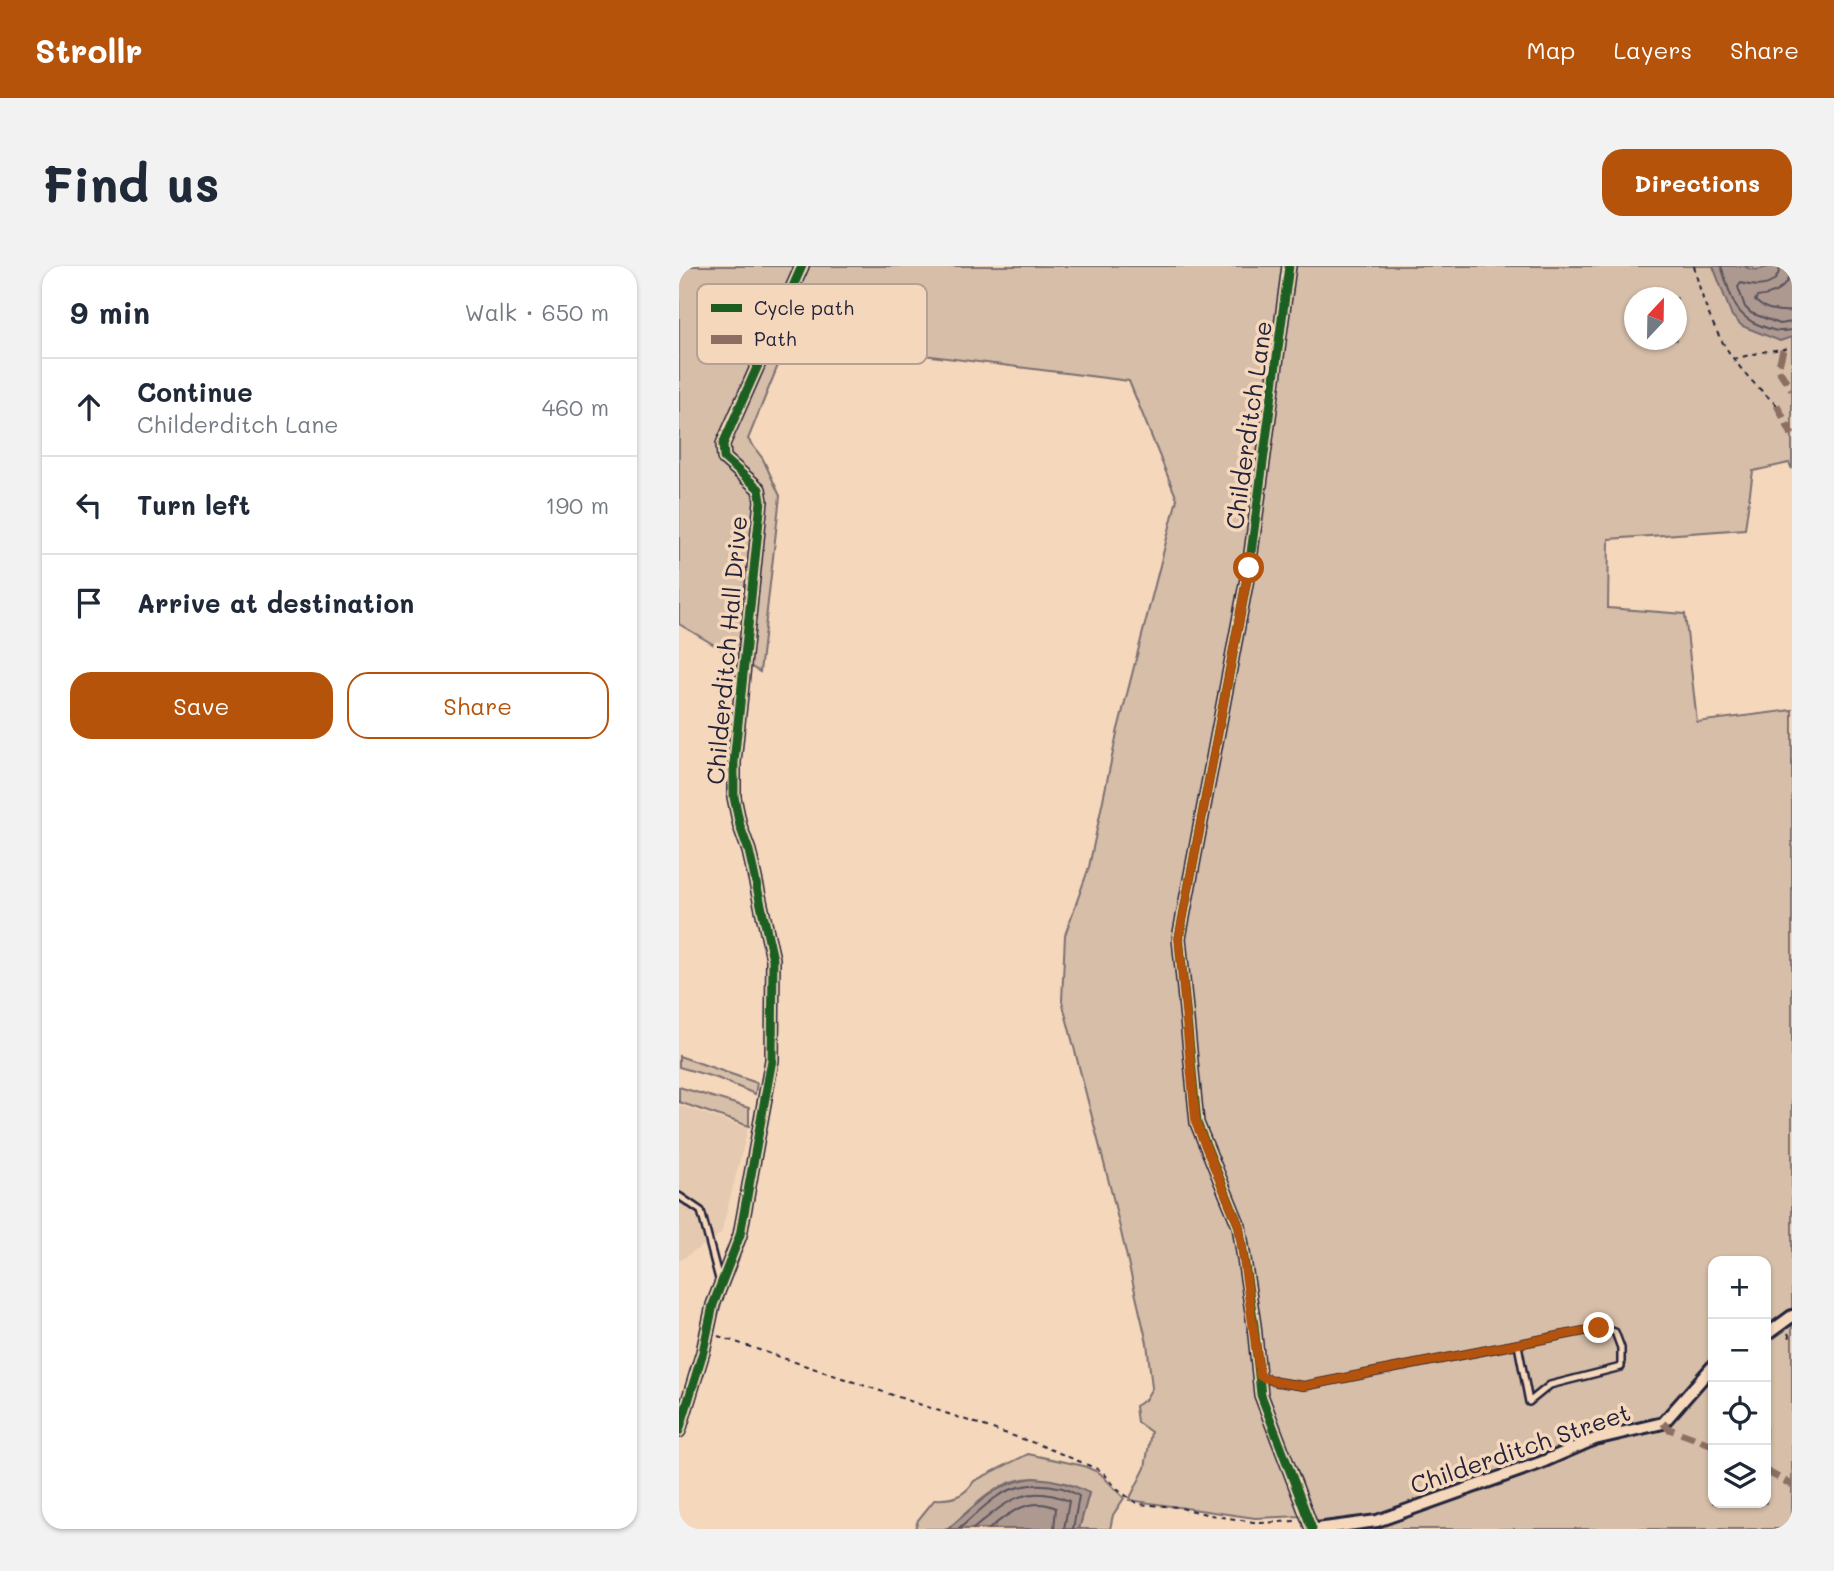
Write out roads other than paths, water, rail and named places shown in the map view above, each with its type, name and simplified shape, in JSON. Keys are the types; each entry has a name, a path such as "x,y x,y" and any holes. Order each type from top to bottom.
{"street":[{"name":"Childerditch Hall Drive","path":"794,284 802,266"},
{"name":"Childerditch Lane","path":"1289,266 1249,568 1179,938 1196,1123 1239,1226 1261,1395 1313,1526"},
{"name":"Childerditch Hall Drive","path":"679,1431 720,1283 740,1235 772,1060 773,959 734,797 734,762 761,501 758,489 724,458 723,444 759,364"},
{"path":"1771,1331 1792,1316"},
{"name":"Childerditch Street","path":"1313,1526 1377,1521 1540,1463 1595,1439 1663,1423 1708,1372"}],"lane":[{"path":"679,1196 701,1211 720,1283"},
{"path":"1260,1376 1304,1386 1604,1328 1615,1332 1619,1339 1621,1367 1550,1385 1529,1402 1518,1345"}],"water":[{"path":"1713,266 1744,266 1755,270 1792,266 1792,337 1780,341 1742,326 1732,316"},
{"path":"1034,1478 1062,1482 1089,1493 1079,1529 948,1529 997,1490"}]}
